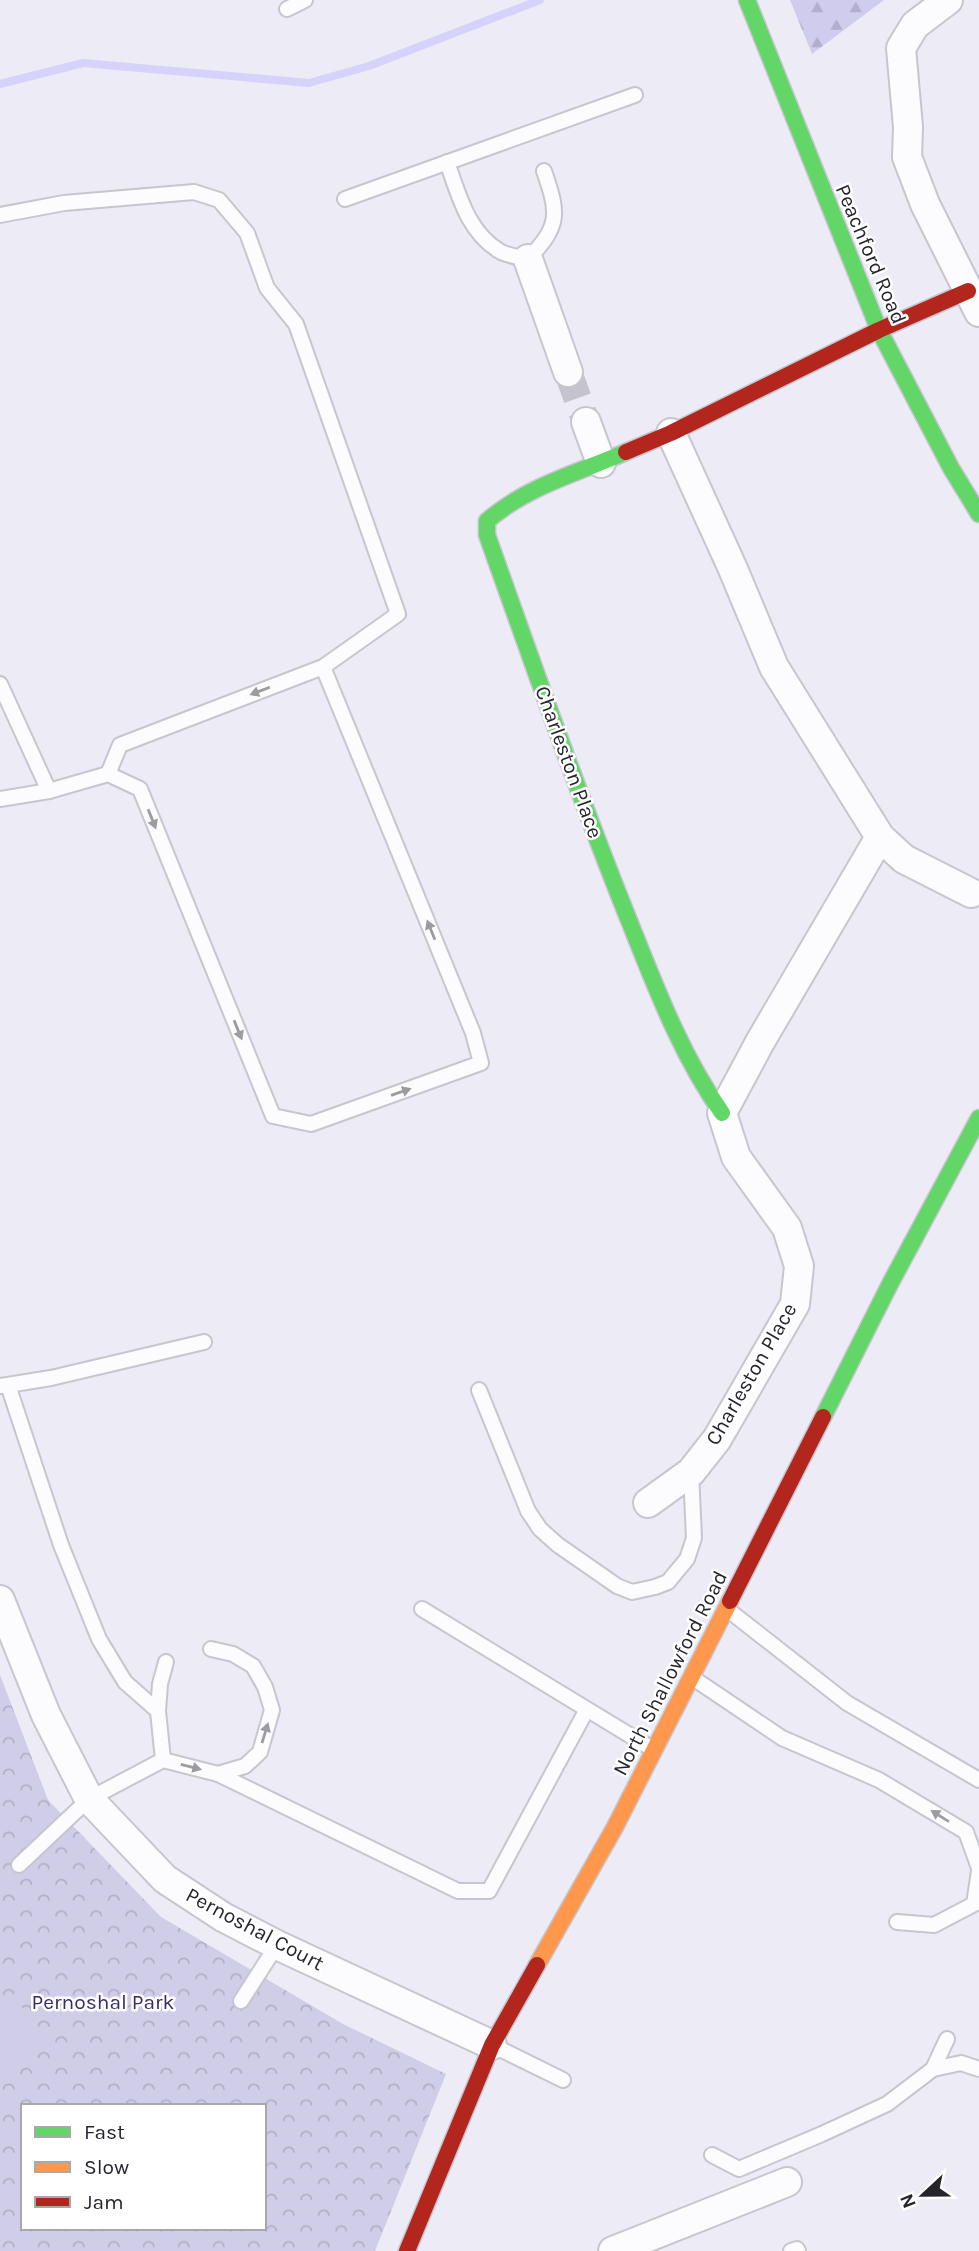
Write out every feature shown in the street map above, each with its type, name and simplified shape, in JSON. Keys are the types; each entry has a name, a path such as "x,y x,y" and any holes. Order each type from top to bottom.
{"street":[{"name":"Peachford Road","path":"747,0 879,330 951,468 979,514"},
{"path":"948,0 915,25 901,48 908,127 907,157 925,204 974,302"},
{"path":"528,259 568,372"},
{"name":"Charleston Place","path":"648,1503 691,1472 717,1439 795,1304 799,1266 787,1228 736,1157 722,1113 704,1090 674,1029 606,863 487,535 487,521 502,509 549,482 671,433 879,330 974,302"},
{"path":"586,422 601,463"},
{"path":"671,433 774,667 880,837 904,859 971,893"},
{"path":"722,1113 880,837"},
{"name":"North Shallowford Road","path":"407,2251 492,2045 615,1828 890,1284 978,1121"},
{"name":"Pernoshal Court","path":"0,1600 46,1715 89,1799 165,1879 223,1917 277,1945 492,2045"},
{"path":"613,2251 787,2182"}],"lane":[{"path":"287,9 305,0"},
{"path":"345,199 635,95"},
{"path":"447,163 468,218 483,239 503,253 528,259 548,239 554,217 553,196 544,171"},
{"path":"0,215 64,203 194,192 219,200 247,233 267,288 296,324 398,614 323,667 120,745 108,774"},
{"path":"0,799 49,791 108,774 140,789 273,1116 310,1124 481,1063 473,1033 323,667"},
{"path":"0,684 49,791"},
{"path":"158,1711 125,1682 99,1639 61,1545 4,1386 51,1378 204,1342"},
{"path":"479,1391 528,1511 540,1529 558,1545 617,1586 632,1592 668,1582 687,1559 694,1538 691,1472"},
{"path":"422,1609 654,1750"},
{"path":"726,1609 847,1703 979,1780"},
{"path":"211,1649 233,1654 253,1666 265,1687 272,1710 260,1752 245,1766 218,1774"},
{"path":"163,1760 158,1711 160,1684 166,1662"},
{"path":"691,1676 782,1738 879,1780 965,1832 979,1869 975,1904 934,1925 897,1922"},
{"path":"19,1865 89,1799 163,1760 218,1774 458,1891 489,1891 586,1711"},
{"path":"241,2001 277,1945"},
{"path":"933,2070 947,2039"},
{"path":"492,2045 562,2080"},
{"path":"712,2155 739,2169 887,2104 933,2070 961,2063 979,2069"},
{"path":"792,2251 798,2251"}],"green space":[{"path":"790,0 884,0 812,54"},
{"name":"Pernoshal Park","path":"0,1675 48,1800 161,1917 343,2024 446,2074 375,2251 0,2251"},
{"path":"16,1993 40,2051 0,2067 0,1999"}],"waterway":[{"path":"0,84 83,63 309,83 369,66 540,0"}],"tunnel":[{"path":"568,372 586,422"}],"traffic: fast":[{"path":"747,0 879,330 951,468 979,514"},
{"path":"626,452 519,498 487,521 487,535 572,772 647,965 680,1041 722,1113"},
{"path":"823,1417 890,1284 979,1118"}],"traffic: slow":[{"path":"537,1965 615,1827 730,1601"}],"traffic: jam":[{"path":"626,452 671,433 879,330 968,291"},
{"path":"730,1601 823,1417"},
{"path":"407,2251 492,2045 537,1965"}]}
